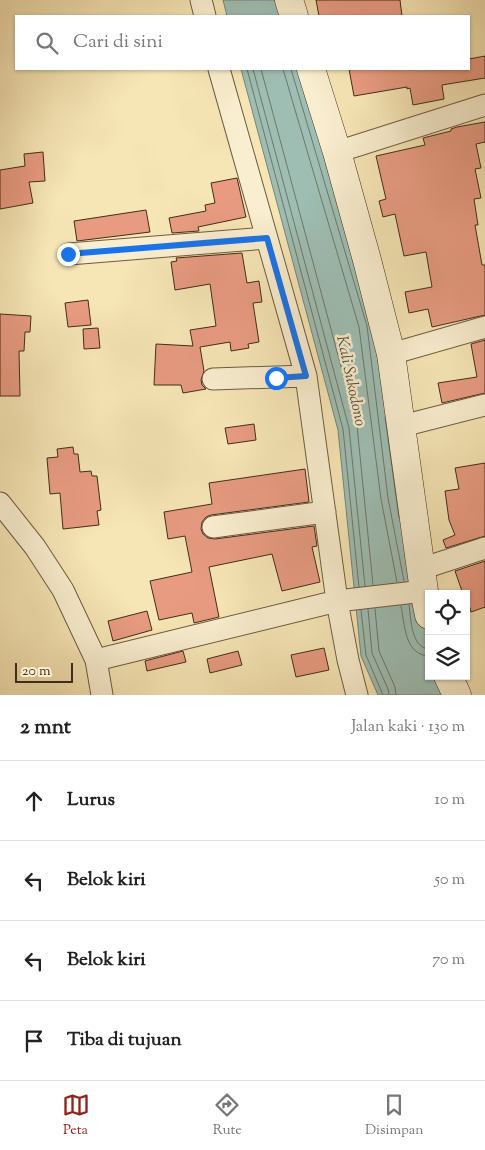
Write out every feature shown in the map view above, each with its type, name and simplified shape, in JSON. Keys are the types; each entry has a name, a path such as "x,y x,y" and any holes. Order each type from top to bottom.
{"main road":[{"path":"289,0 294,15"},
{"path":"311,70 337,152 391,354 423,592"},
{"path":"450,680 457,695"}],"street":[{"path":"201,0 205,15"},
{"path":"219,70 306,376 325,512 343,601 349,667 356,695"},
{"path":"337,152 485,105"},
{"path":"68,254 267,238"},
{"path":"391,354 485,327"},
{"path":"213,379 306,376"},
{"path":"402,426 485,405"},
{"path":"0,504 35,547 63,590 96,660 102,695"},
{"path":"213,527 325,512"},
{"path":"96,660 343,601 423,592 485,548"}],"water":[{"path":"223,0 281,0 286,15 227,15"},
{"name":"Kali Sukodono","path":"241,70 302,70 378,323 400,496 425,625 425,680 443,680 449,695 378,695 361,656 338,430"}],"building":[{"path":"316,0 400,0 402,15 319,15"},
{"path":"485,56 485,78 442,85 444,99 413,105 410,88 407,89 407,87 354,96 349,70 470,70 470,59"},
{"path":"485,122 485,142 476,144 481,168 475,169 481,198 474,199 478,225 475,225 482,265 485,265 485,315 432,327 428,309 409,313 405,292 432,287 426,252 404,256 395,214 383,217 379,201 386,199 376,156 425,145 423,138 451,131 451,129 457,127"},
{"path":"43,152 45,181 29,182 33,203 0,209 0,170 25,166 24,154"},
{"path":"237,178 246,217 198,227 199,231 172,233 169,218 206,211 205,205 215,203 211,183"},
{"path":"146,210 150,232 77,241 74,221"},
{"path":"242,253 247,283 259,281 262,302 253,303 259,342 248,344 249,348 231,351 230,342 200,347 204,371 201,380 202,385 206,389 183,393 181,385 154,385 156,344 193,346 190,330 216,326 210,284 175,290 171,262 177,261 176,258"},
{"path":"88,300 91,325 68,327 65,303"},
{"path":"0,314 31,316 30,332 25,332 24,351 19,351 20,396 0,396"},
{"path":"98,328 100,348 84,349 83,329"},
{"path":"485,340 485,393 442,403 438,383 477,377 471,344"},
{"path":"254,424 256,440 228,444 225,428"},
{"path":"73,447 74,454 78,454 80,472 91,471 92,476 97,476 101,510 97,511 99,525 63,529 60,493 50,494 47,458 58,457 57,449"},
{"path":"485,463 485,536 446,548 443,540 455,535 449,520 445,491 459,489 455,468"},
{"path":"305,469 309,502 211,515 202,522 201,529 208,538 215,539 314,526 317,546 312,547 320,582 282,591 272,554 209,567 219,617 194,623 192,613 159,620 150,581 192,572 185,536 168,539 164,512 212,504 209,483"},
{"path":"485,561 485,607 471,612 470,590 462,590 455,571"},
{"path":"147,611 152,630 113,641 108,621"},
{"path":"324,648 329,670 296,677 291,655"},
{"path":"183,651 186,662 147,671 145,661"},
{"path":"238,651 242,665 210,673 207,659"}],"route":[{"path":"68,254 267,238 306,376 276,378"}]}
